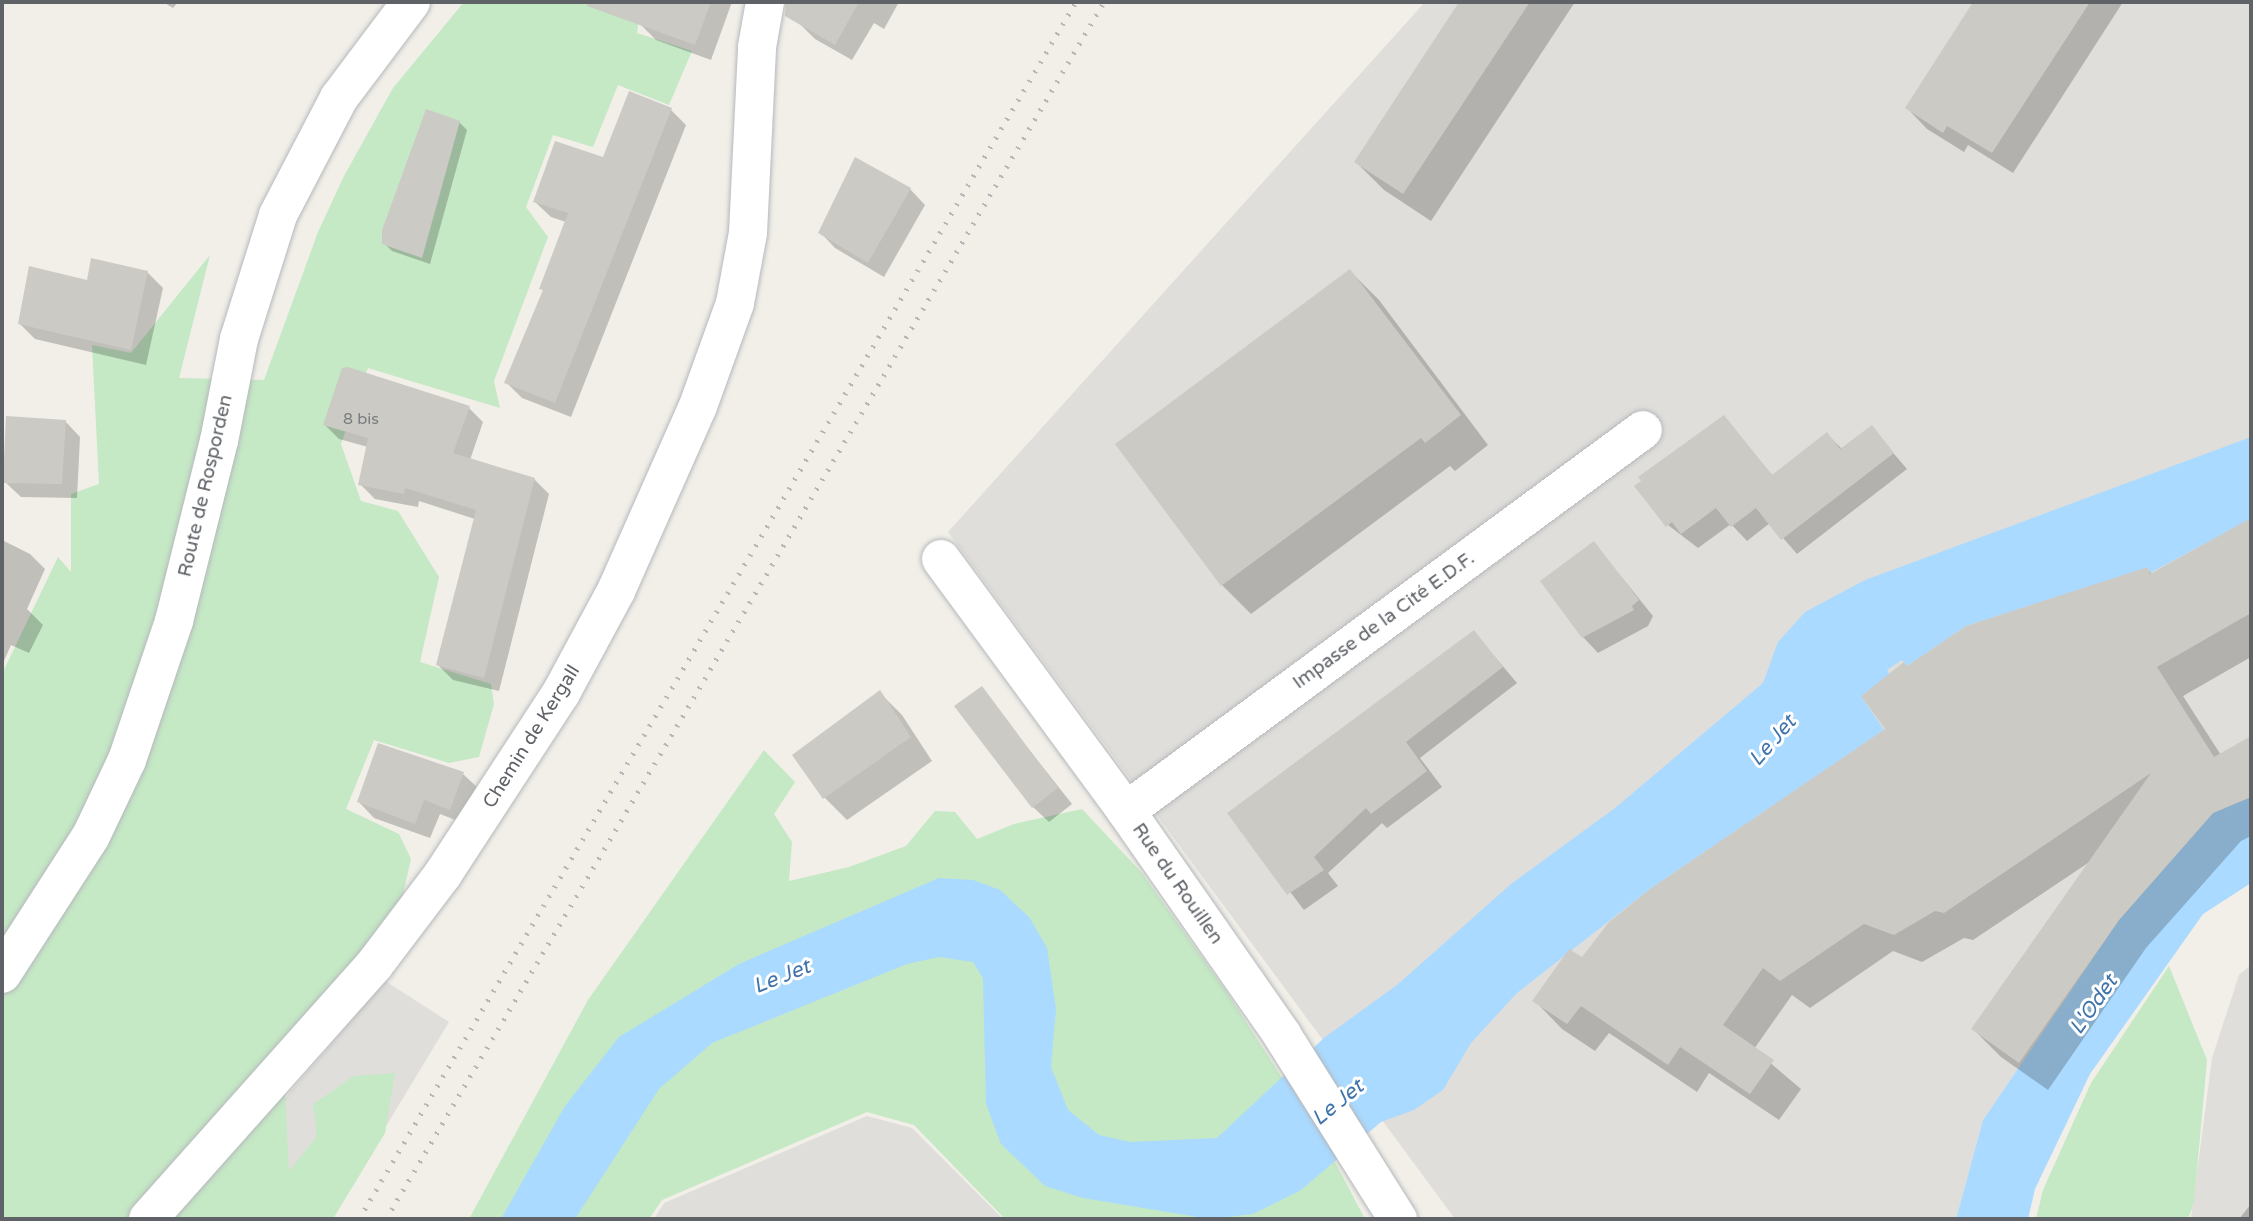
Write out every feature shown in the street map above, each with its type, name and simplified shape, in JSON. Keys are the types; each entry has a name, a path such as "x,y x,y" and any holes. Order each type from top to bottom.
{"street":[{"name":"Route de Rosporden","path":"2,974 91,836 127,760 174,621 219,441 239,339 278,215 339,99 411,2"},
{"name":"Chemin de Kergall","path":"148,1219 375,964 443,874 561,694 652,513 721,345 735,303 747,233 757,47 765,2"},
{"name":"Impasse de la Cité E.D.F.","path":"1126,811 1643,430"},
{"name":"Rue du Rouillen","path":"941,559 1126,811 1282,1035 1398,1219"}],"shaded area":[{"path":"1425,2 2251,2 2251,797 2213,813 2119,920 1983,1120 1956,1219 1455,1219 948,532"},
{"path":"2251,965 2251,1219 2191,1219 2212,1058 2239,975"},
{"path":"385,981 449,1022 330,1219 182,1219"},
{"path":"867,1116 912,1128 1003,1219 654,1219 664,1203"}],"green space":[{"path":"464,2 641,2 637,33 692,51 669,105 618,85 593,147 553,135 526,207 548,237 494,381 500,408 368,368 341,444 361,501 398,511 439,577 420,662 491,684 494,704 479,757 449,763 374,740 346,809 399,834 411,859 399,911 285,1091 289,1171 317,1136 313,1104 354,1076 395,1073 385,1133 333,1219 2,1219 2,674 58,557 71,572 71,494 99,484 92,345 131,353 210,255 179,378 264,380 318,232 344,176 393,88"},
{"path":"764,750 795,782 774,814 792,842 789,881 849,867 906,846 935,811 955,812 977,839 1014,824 1082,809 1142,873 1226,991 1328,1149 1365,1219 1005,1219 914,1125 867,1112 662,1200 649,1219 469,1219 588,1000"},
{"path":"2169,966 2207,1060 2194,1203 2188,1219 2036,1219 2043,1190 2091,1083"}],"water":[{"name":"Le Jet","path":"2251,437 2251,519 2150,573 2148,568 1966,626 1907,666 1902,660 1887,670 1891,676 1861,696 1884,730 1650,889 1517,993 1471,1043 1443,1090 1414,1110 1381,1122 1301,1190 1253,1214 1210,1219 1083,1198 1045,1186 1001,1144 986,1104 983,978 973,962 939,957 907,964 712,1043 659,1089 575,1219 501,1219 565,1106 619,1037 739,964 939,878 973,880 1000,890 1029,917 1047,948 1056,1009 1051,1067 1068,1110 1099,1135 1130,1142 1217,1138 1325,1037 1397,985 1511,884 1615,808 1763,683 1778,642 1805,612 1865,580"},
{"name":"L'Odet","path":"2251,797 2251,883 2203,914 2090,1074 2035,1189 2028,1219 1956,1219 1983,1120 2119,920 2213,813"}],"building":[{"path":"588,2 711,2 695,45 587,6"},
{"path":"786,2 859,2 835,45 785,16"},
{"path":"1459,2 1530,2 1403,194 1354,162"},
{"path":"1973,2 2090,2 1992,153 1947,126 1943,133 1905,108"},
{"path":"629,91 672,108 555,403 504,383 543,290 539,289 568,213 533,202 555,141 603,157"},
{"path":"426,109 460,121 422,258 382,244 382,230"},
{"path":"855,157 911,188 868,263 818,233"},
{"path":"91,258 148,271 131,350 18,324 29,266 87,280"},
{"path":"1350,269 1461,415 1425,443 1421,438 1221,586 1115,444"},
{"path":"348,367 470,406 453,453 535,478 484,678 436,665 476,510 405,488 404,494 358,485 368,438 323,425 342,368"},
{"path":"1724,415 1772,475 1827,432 1840,449 1872,425 1894,453 1781,540 1756,508 1731,527 1716,508 1681,534 1672,522 1666,527 1634,486 1641,481 1638,477"},
{"path":"6,416 66,420 62,484 3,483"},
{"path":"2251,518 2251,613 2157,667 2214,757 2251,736 2251,797 2213,813 2119,920 2019,1063 1971,1029 2151,773 1944,913 1935,911 1894,935 1864,924 1780,981 1763,968 1723,1025 1774,1060 1750,1094 1680,1047 1668,1065 1581,1006 1567,1024 1532,1001 1569,949 1582,957 1609,922 1650,889 1885,729 1861,696 1904,662 1907,666 1966,626 2148,567 2150,574"},
{"path":"1594,541 1639,600 1632,606 1634,610 1582,638 1540,581"},
{"path":"1474,630 1503,667 1406,742 1427,771 1371,814 1366,808 1314,857 1324,870 1287,895 1227,813"},
{"path":"982,686 1058,788 1032,808 954,706"},
{"path":"880,690 911,737 823,799 792,755"},
{"path":"378,743 464,772 450,810 424,800 415,824 357,802"}],"railway":[{"path":"359,1219 1076,2"},
{"path":"386,1219 1104,2"}]}
